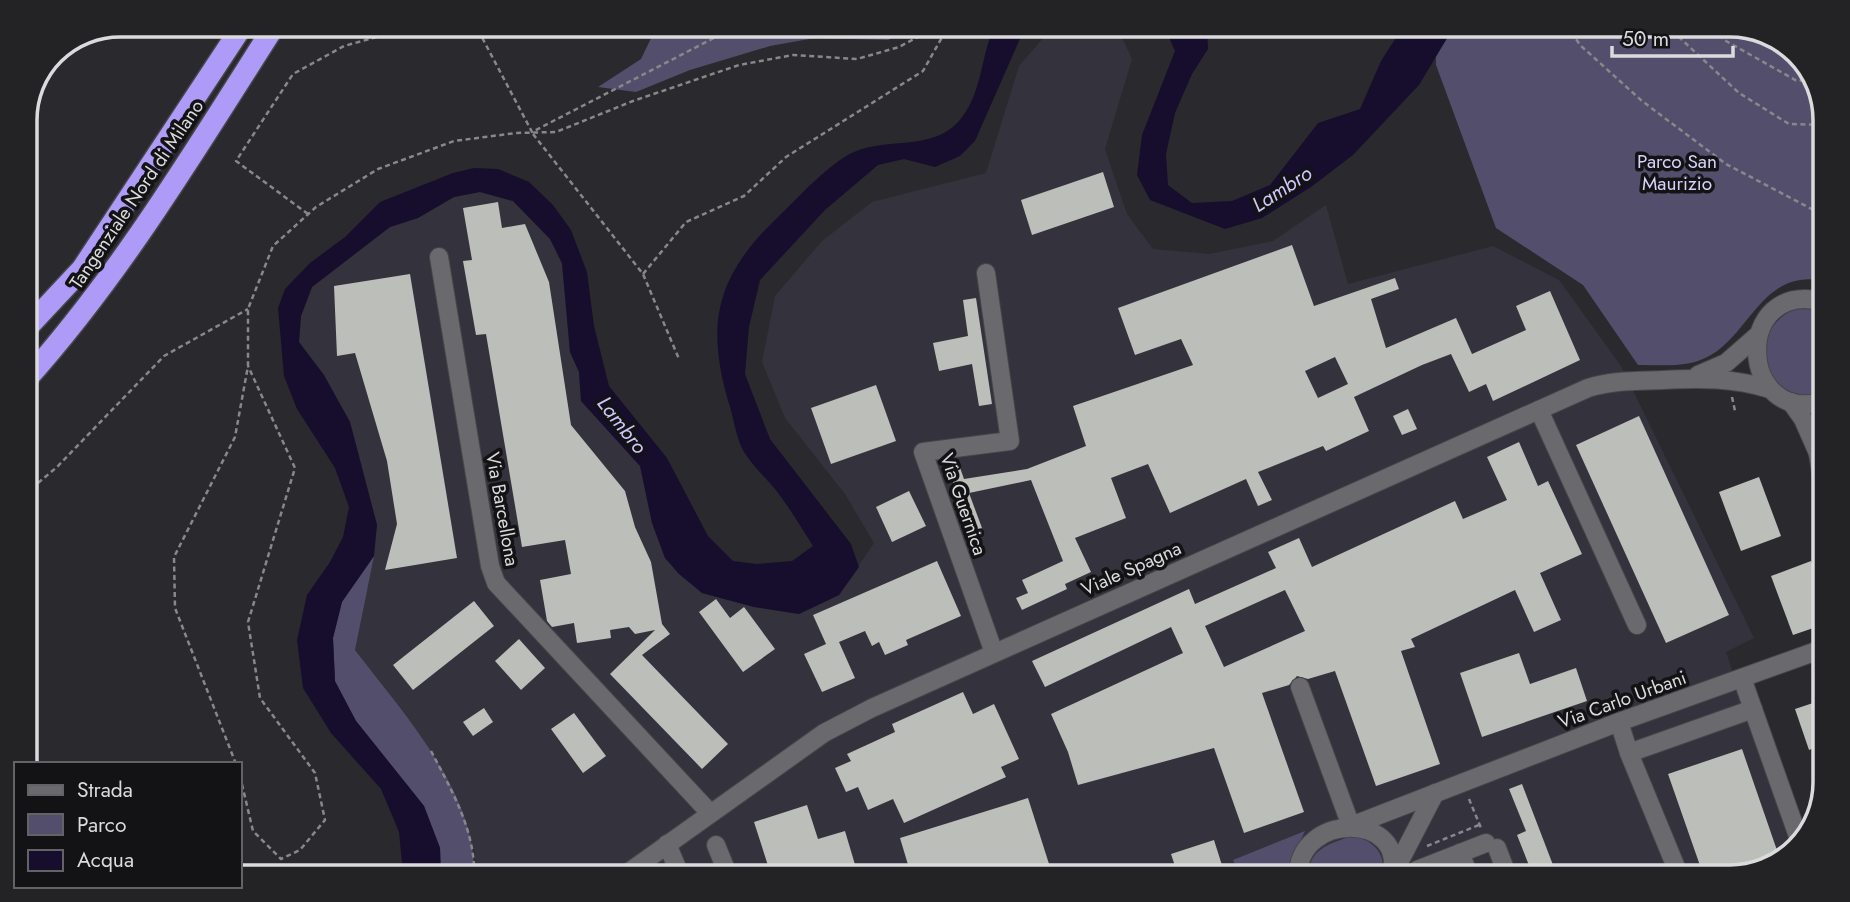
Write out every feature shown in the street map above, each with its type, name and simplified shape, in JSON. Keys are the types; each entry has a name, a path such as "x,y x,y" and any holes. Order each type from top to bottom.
{"highway":[{"name":"Tangenziale Nord di Milano","path":"37,317 82,268 234,37"},
{"name":"Tangenziale Nord di Milano","path":"37,367 132,246 267,37"}],"street":[{"name":"Via Barcellona","path":"439,257 490,566 496,583 710,813"},
{"name":"Via Guernica","path":"986,273 1010,441 923,452 994,653"},
{"name":"Viale Spagna","path":"1693,377 1726,363 1758,335 1770,315 1782,305 1799,299 1813,301"},
{"path":"1758,335 1756,360 1770,389"},
{"name":"Viale Spagna","path":"638,865 824,733 872,708 1539,410 1608,382 1693,377 1737,380 1770,389 1791,402"},
{"path":"1791,402 1813,404"},
{"path":"1791,402 1803,419 1813,442"},
{"path":"1539,410 1637,625"},
{"name":"Via Carlo Urbani","path":"1299,859 1307,846 1318,837 1619,722 1813,652"},
{"path":"1742,678 1796,832"},
{"path":"1300,687 1350,826 1370,831 1384,842 1390,852 1391,865"},
{"path":"1629,753 1754,709"},
{"path":"1619,722 1675,865"},
{"path":"1398,865 1435,793"},
{"path":"667,844 676,865"},
{"path":"716,845 724,865"},
{"path":"1430,865 1460,853 1492,845 1502,865"},
{"path":"1460,853 1466,865"},
{"path":"1296,865 1299,859"},
{"path":"1299,859 1299,865"}],"path":[{"path":"308,214 236,161 293,74 344,46 376,37"},
{"path":"482,37 532,132 643,274 679,359"},
{"path":"532,132 714,37"},
{"path":"235,762 175,608 174,557 234,437 248,366 248,309 273,246 308,214 378,169 454,141 532,132 556,132 633,101 739,65 793,55 857,59 899,47 917,37"},
{"path":"643,274 686,222 744,196 786,157 923,71 942,37"},
{"path":"1575,37 1580,45 1642,101 1726,164 1813,210"},
{"path":"1680,37 1739,93 1789,124 1813,125"},
{"path":"1721,37 1797,81 1803,80"},
{"path":"37,484 57,467 163,356 248,309"},
{"path":"242,793 253,831 281,859 300,850 325,820 315,774 260,698 248,622 295,468 275,418 248,366"},
{"path":"432,751 455,797 475,853 474,865"},
{"path":"1404,855 1479,825"}],"shaded area":[{"path":"1044,37 1122,37 1132,59 1105,149 1127,214 1153,249 1209,254 1273,241 1326,205 1348,284 1493,246 1559,280 1621,366 1754,638 1726,652 1790,840 1772,854 1741,865 474,865 475,853 466,827 431,751 355,650 377,525 350,422 299,342 301,316 312,287 390,227 418,218 454,197 480,192 513,201 550,239 562,264 570,352 579,372 581,401 640,466 652,522 665,558 702,593 754,607 799,614 839,595 874,543 845,494 785,418 762,362 775,296 822,241 872,202 986,173 1019,66"}],"green space":[{"path":"652,37 894,37 888,40 815,38 770,46 690,70 636,92 598,87 641,59"},
{"name":"Parco San Maurizio","path":"1435,37 1730,37 1747,38 1767,45 1793,65 1805,83 1812,103 1813,280 1802,280 1784,285 1769,296 1716,352 1698,361 1676,365 1638,365 1583,285 1496,228 1436,65"},
{"path":"1801,307 1813,309 1813,395 1806,396 1789,392 1776,381 1768,367 1765,350 1769,333 1781,318"},
{"path":"374,556 355,650 415,728 451,785 464,815 472,846 473,865 441,865 440,848 424,806 356,721 335,682 333,638 342,601"},
{"path":"1305,831 1289,865 1235,865 1233,860"},
{"path":"1351,836 1359,837 1377,849 1383,865 1310,865 1316,854"}],"water":[{"name":"Lambro","path":"990,37 1021,37 975,141 960,156 935,167 904,159 878,165 825,210 760,280 749,327 745,374 770,439 851,544 859,567 839,595 799,614 754,607 702,593 665,558 652,523 640,466 581,401 579,372 570,352 562,263 550,239 513,201 480,192 454,197 418,218 390,227 312,287 301,316 299,342 324,375 350,422 377,525 374,556 342,602 333,638 335,681 356,721 424,806 440,848 441,865 402,865 399,832 381,789 331,733 303,688 297,640 307,595 330,562 343,537 349,507 335,468 297,409 284,376 278,308 285,289 310,263 345,237 380,202 453,173 474,168 498,169 529,182 553,205 571,230 587,272 594,326 609,386 667,458 708,536 733,561 757,564 792,561 813,546 775,489 744,452 722,378 718,327 721,304 729,282 740,260 757,239 835,164 854,152 867,148 922,140 947,131 966,111 977,88"},
{"name":"Lambro","path":"1169,37 1208,37 1208,49 1192,74 1175,113 1166,154 1168,185 1192,203 1232,201 1270,185 1318,123 1360,109 1381,61 1396,37 1448,37 1419,85 1353,155 1311,187 1262,218 1225,229 1150,200 1137,175 1142,135 1175,51"}],"building":[{"path":"1103,172 1114,207 1032,235 1021,200"},
{"path":"498,202 502,228 525,224 549,282 571,425 625,491 635,527 651,562 662,624 670,634 642,655 728,744 702,769 610,674 655,630 635,634 629,627 610,630 611,638 577,643 574,623 552,627 547,621 540,580 571,574 565,540 522,547 486,334 476,335 463,261 472,260 463,208"},
{"path":"1292,245 1314,306 1395,278 1399,289 1371,299 1386,348 1456,318 1472,354 1526,330 1516,306 1550,291 1580,360 1493,401 1486,384 1469,392 1451,354 1422,365 1354,397 1369,431 1326,451 1323,446 1258,472 1272,500 1258,506 1246,479 1170,513 1148,464 1111,478 1126,518 1075,538 1091,572 1065,584 1067,589 1022,610 1016,598 1028,593 1022,580 1063,561 1031,480 969,493 982,528 968,533 948,465 958,462 964,479 1027,469 1086,446 1073,406 1193,365 1181,339 1135,355 1118,308","holes":["1335,357 1348,384 1318,398 1305,371"]},
{"path":"410,274 457,558 385,570 397,524 387,461 355,353 337,356 334,286"},
{"path":"976,298 992,404 979,406 972,364 939,371 933,343 968,336 963,300"},
{"path":"876,385 896,441 831,464 811,408"},
{"path":"1408,409 1417,429 1402,435 1393,416"},
{"path":"1639,416 1729,615 1666,643 1576,445"},
{"path":"1519,442 1538,486 1548,481 1582,554 1540,573 1561,620 1534,632 1515,590 1411,639 1415,647 1401,651 1440,764 1376,786 1335,671 1308,679 1297,676 1289,685 1262,693 1304,812 1244,833 1214,748 1078,785 1068,752 1051,714 1183,653 1171,627 1045,687 1032,661 1189,589 1195,604 1276,568 1268,552 1299,538 1312,567 1455,501 1463,519 1507,500 1487,457","holes":["1285,590 1305,631 1224,667 1205,626"]},
{"path":"1759,477 1781,536 1741,551 1719,492"},
{"path":"909,491 926,526 892,542 876,507"},
{"path":"937,561 961,616 906,640 908,645 885,655 879,642 872,646 865,631 839,642 855,678 822,692 804,654 826,644 813,615"},
{"path":"1811,561 1813,628 1793,635 1771,576"},
{"path":"716,599 730,618 744,607 775,649 743,672 699,612"},
{"path":"474,601 494,626 413,690 393,665"},
{"path":"519,639 545,668 521,690 495,661"},
{"path":"1519,653 1530,684 1576,668 1587,701 1482,737 1460,673"},
{"path":"963,692 973,714 994,704 1019,759 1001,767 1006,777 904,823 893,799 868,810 858,787 846,792 835,768 851,761 847,754 895,732 892,724"},
{"path":"1813,703 1813,748 1809,750 1795,709"},
{"path":"484,708 493,722 473,736 463,722"},
{"path":"574,713 606,756 583,773 551,729"},
{"path":"1742,749 1777,851 1762,859 1741,865 1700,865 1668,774"},
{"path":"1522,784 1553,865 1529,865 1517,835 1526,831 1509,789"},
{"path":"1028,798 1049,865 908,865 900,838"},
{"path":"807,805 818,839 845,831 855,865 768,865 754,822"},
{"path":"1214,840 1222,865 1175,865 1171,854"}]}
